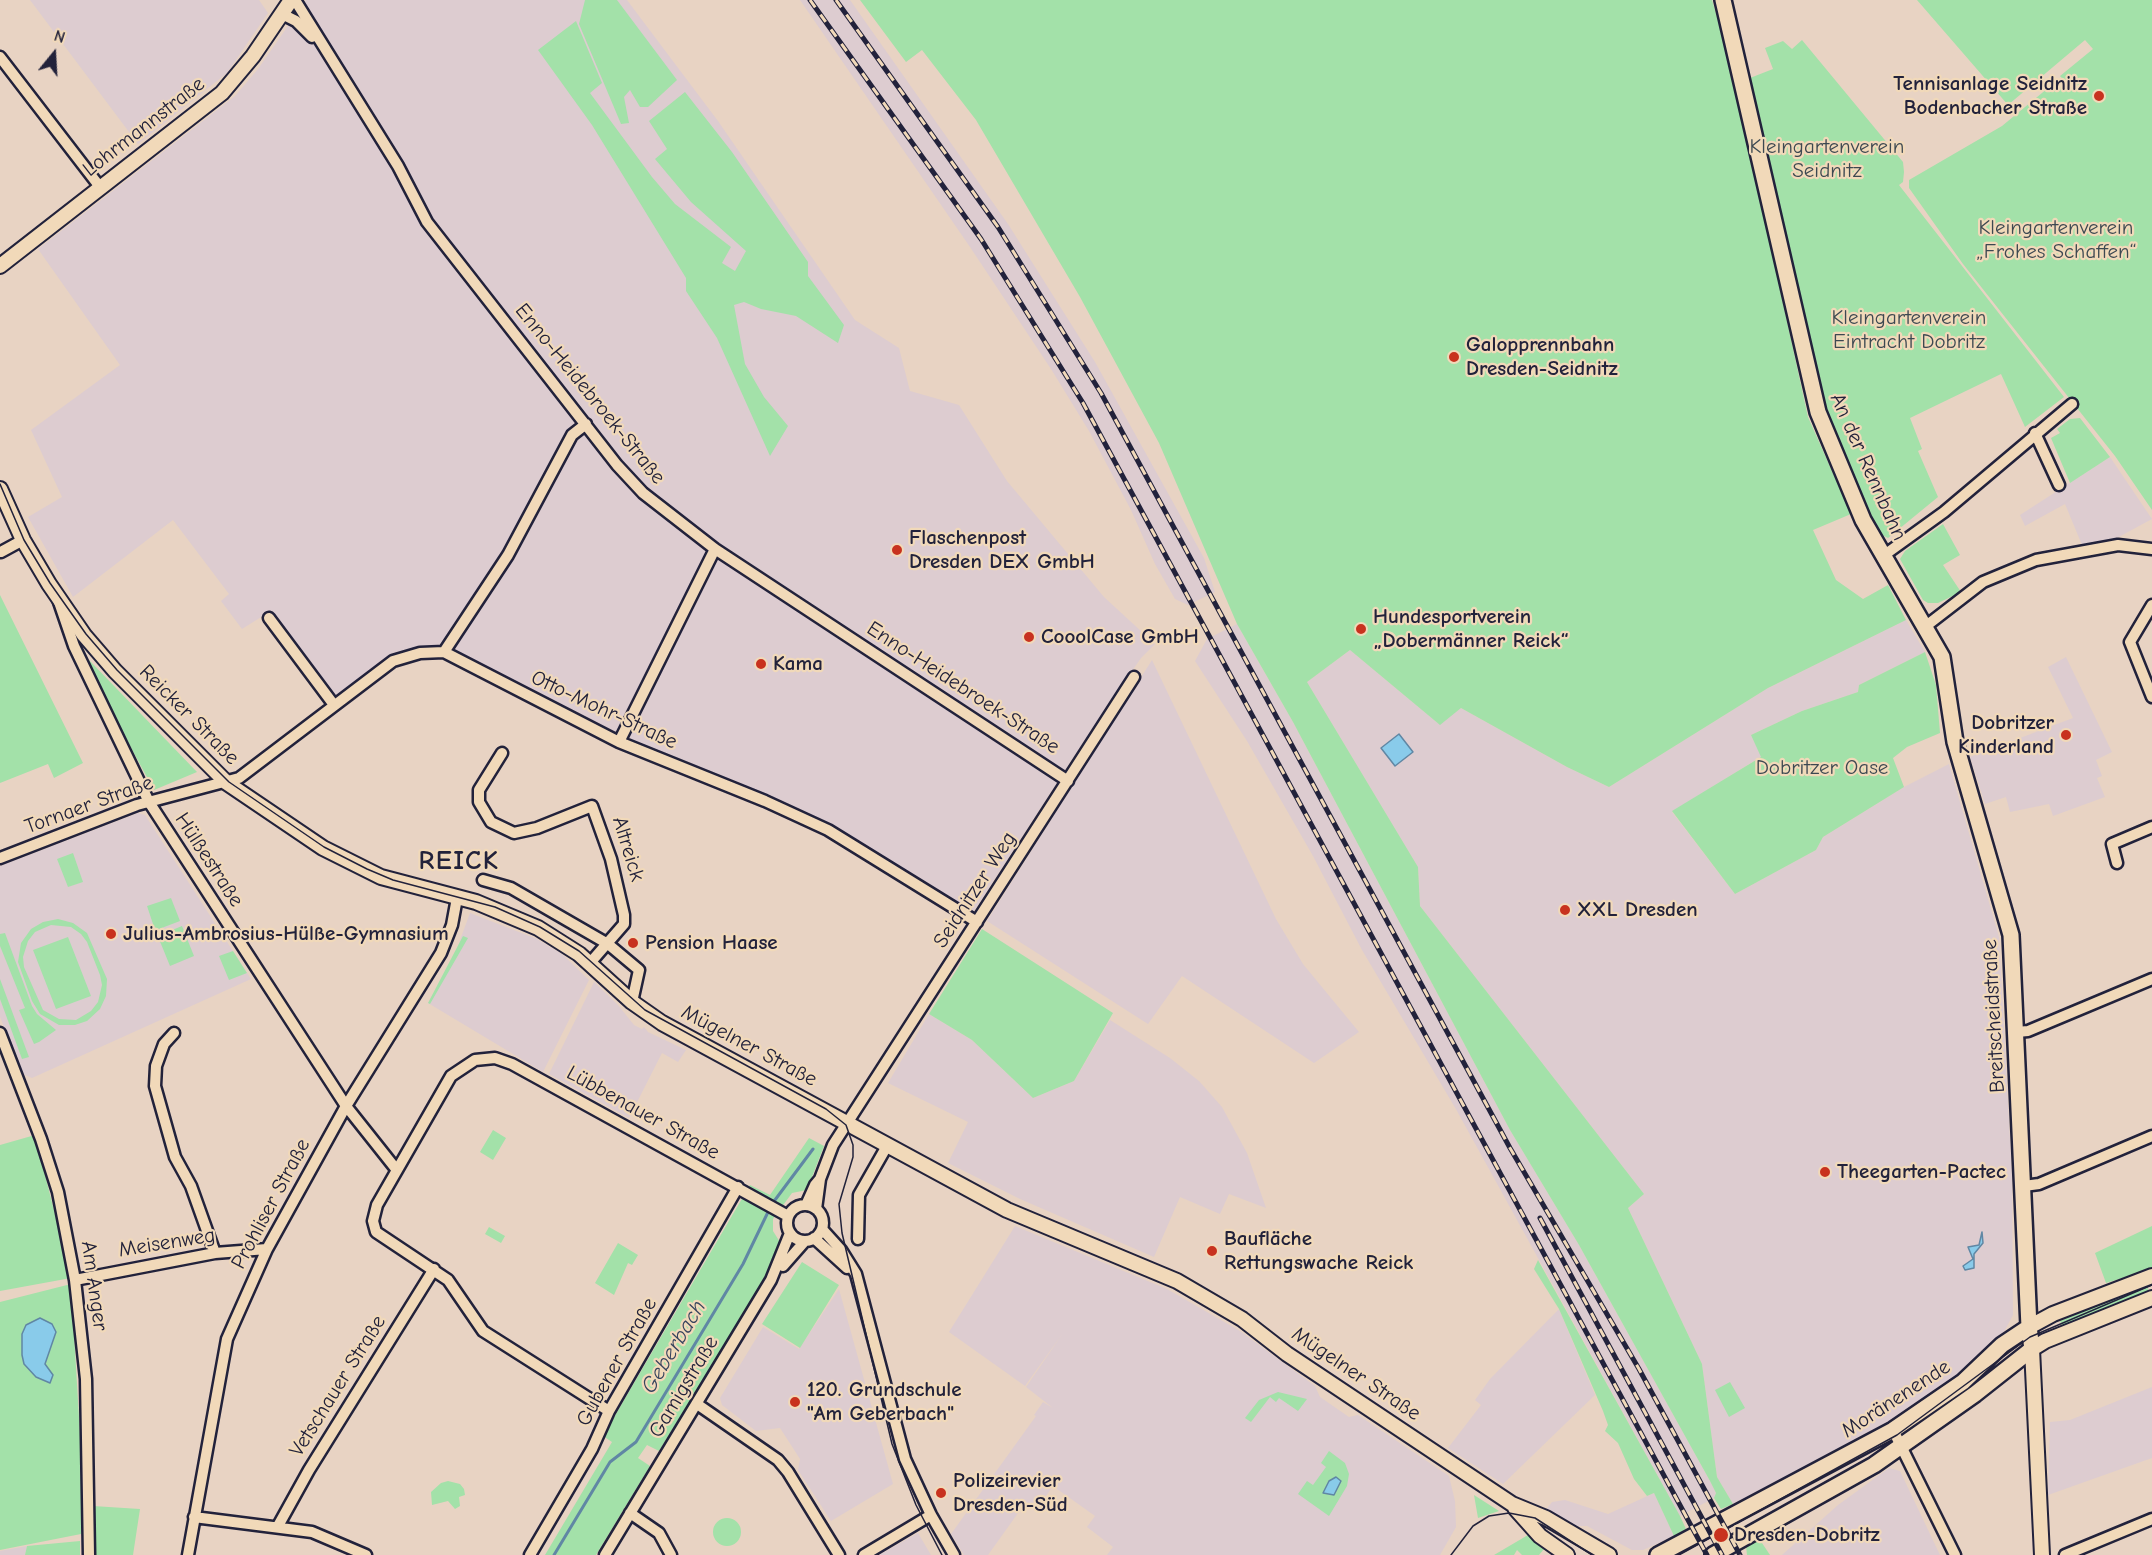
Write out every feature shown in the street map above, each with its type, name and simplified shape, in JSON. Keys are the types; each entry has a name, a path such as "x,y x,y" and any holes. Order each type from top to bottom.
{"main road":[{"name":"An der Rennbahn","path":"1723,0 1818,412 1863,520 1926,626"},
{"name":"Breitscheidstraße","path":"1926,626 1942,657 1955,742 2012,935 2029,1327 2032,1349"},
{"name":"Moränenende","path":"1658,1555 1898,1438 2002,1345 2029,1327"},
{"name":"Moränenende","path":"1713,1555 1898,1438 2032,1349"}],"street":[{"name":"Lohrmannstraße","path":"0,266 222,93 253,56 293,0"},
{"name":"Enno-Heidebroek-Straße","path":"293,0 398,166 427,222 642,493 715,549 1068,781"},
{"name":"Enno-Heidebroek-Straße","path":"282,14 296,21 319,43"},
{"path":"0,57 100,187"},
{"path":"1883,556 1944,512 2072,404"},
{"path":"227,783 244,774 393,661 420,652 444,652 508,555 572,435 586,424"},
{"path":"2035,433 2059,485"},
{"name":"Reicker Straße","path":"0,489 23,540 58,598 84,635 115,671 227,783 352,864 381,877 457,898"},
{"path":"1,552 23,540"},
{"path":"1926,626 1983,582 2036,560 2118,545 2150,548"},
{"path":"619,742 715,549"},
{"name":"Hülßestraße","path":"58,598 74,646 149,802 346,1106 396,1169"},
{"path":"2152,605 2130,642 2152,697"},
{"path":"269,618 334,705"},
{"path":"74,646 84,635"},
{"name":"Otto-Mohr-Straße","path":"444,652 619,742 765,801 828,830 977,922"},
{"name":"Seidnitzer Weg","path":"847,1124 1134,677"},
{"name":"Altreick","path":"502,753 479,790 479,802 491,822 514,833 557,821 592,806 611,859 624,924 590,963"},
{"name":"Tornaer Straße","path":"0,858 149,802 227,783"},
{"path":"2117,863 2112,844 2152,827"},
{"path":"483,879 511,888 608,944 639,970 632,1002"},
{"path":"457,898 515,916 556,938 590,963 632,1002"},
{"name":"Prohliser Straße","path":"188,1555 227,1340 267,1249 346,1106 441,953 452,925 457,898"},
{"path":"2018,1032 2028,1031 2152,979"},
{"name":"Mügelner Straße","path":"632,1002 662,1023 1007,1210 1177,1281 1242,1319 1287,1354 1512,1504 1546,1518 1609,1555"},
{"name":"Am Anger","path":"0,1033 41,1139 58,1192 75,1280 86,1379 89,1555"},
{"path":"174,1033 164,1044 156,1066 155,1086 175,1157 191,1186 215,1253"},
{"name":"Lübbenauer Straße","path":"396,1169 451,1076 475,1060 495,1058 512,1064 788,1216"},
{"path":"811,1207 833,1145 847,1124"},
{"path":"2024,1186 2039,1184 2152,1136"},
{"path":"858,1239 859,1195 887,1146"},
{"path":"396,1169 373,1213 376,1232 434,1269 454,1286 483,1331 609,1411"},
{"name":"Gubener Straße","path":"530,1555 592,1449 609,1411 738,1187"},
{"path":"788,1216 795,1207 811,1207 822,1218 822,1229 845,1256 859,1282 892,1418 905,1459 930,1515 954,1555"},
{"name":"Gamigstraße","path":"604,1555 771,1280 790,1233 787,1225 788,1216"},
{"name":"Gamigstraße","path":"771,1280 809,1239 822,1229"},
{"path":"790,1233 809,1239 844,1264 859,1282"},
{"name":"Meisenweg","path":"75,1280 215,1253 267,1249"},
{"name":"Vetschauer Straße","path":"278,1526 309,1470 434,1269"},
{"name":"Moränenende","path":"2029,1327 2053,1314 2152,1275"},
{"name":"Moränenende","path":"2032,1349 2045,1341 2152,1298"},
{"name":"Breitscheidstraße","path":"2032,1349 2042,1555"},
{"path":"697,1404 778,1460 788,1472 839,1555"},
{"path":"1898,1438 1955,1555"},
{"name":"Mügelner Straße","path":"1512,1504 1540,1536 1567,1555"},
{"path":"630,1513 659,1533 671,1555"},
{"path":"864,1555 930,1515"},
{"path":"194,1517 278,1526 320,1534 366,1555"},
{"path":"2066,1555 2152,1519"}],"shaded area":[{"path":"30,0 259,0 268,13 227,73 138,144"},
{"path":"306,0 627,0 718,121 855,320 899,348 910,391 959,405 1007,481 1104,597 1155,644 1141,658 1071,761 969,919 828,830 619,742 444,652 393,661 334,705 266,614 242,629 221,601 229,594 173,520 73,597 28,517 62,497 31,430 120,365 38,249 235,96 258,69"},
{"path":"800,0 850,0 1008,224 1095,362 1204,558 1215,592 1188,605 1175,599 1155,564 1131,510 1089,431 1051,369"},
{"path":"2110,457 2152,519 2115,539 2082,545 2065,504 2025,526 2020,515"},
{"path":"1906,620 1925,652 1859,685 1858,692 1802,711 1751,735 1762,756 1672,812 1735,894 1816,850 1823,837 1904,787 1949,764 1999,937 2012,1176 2013,1315 2004,1332 1951,1382 1885,1427 1761,1492 1733,1504 1717,1477 1702,1364 1628,1208 1644,1194 1420,906 1418,867 1307,682 1350,650 1439,724 1461,708 1567,767 1609,787 1768,688"},
{"path":"1237,624 1293,722 1510,1130 1579,1245 1716,1493 1714,1498 1680,1516 1457,1111 1362,950 1313,856 1247,741 1195,661 1207,639"},
{"name":"Dobritzer Kinderland","path":"2066,657 2112,752 2096,760 2102,776 2097,778 2105,797 2053,816 2049,804 2010,812 2006,797 1985,804 1970,757 2073,718 2048,667"},
{"path":"1152,660 1276,919 1303,964 1359,1032 1314,1063 1182,976 1148,1024 987,921"},
{"name":"Julius-Ambrosius-Hülße-Gymnasium","path":"138,813 145,815 251,979 32,1078 23,1074 0,1017 0,866"},
{"path":"470,913 537,939 562,954 589,980 543,1072 428,1003 453,959"},
{"path":"594,982 618,1005 634,1025 642,1029 644,1027 648,1032 686,1050 678,1062 662,1053 629,1118 549,1074"},
{"path":"929,1014 972,1040 1033,1098 1074,1081 1110,1020 1170,1058 1199,1081 1222,1107 1247,1153 1266,1208 1229,1194 1220,1214 1180,1197 1154,1257 1020,1199 948,1163 968,1122 888,1083"},
{"path":"1015,1226 1167,1289 1240,1331 1315,1386 1320,1397 1349,1417 1358,1415 1449,1476 1455,1501 1456,1527 1440,1555 1107,1555 1113,1547 1087,1527 1095,1516 1053,1486 1037,1509 1026,1502 988,1555 964,1555 951,1534 1036,1416 1034,1415 1043,1402 1053,1408 1026,1387 1063,1333 1025,1386 949,1332"},
{"name":"120. Grundschule \"Am Geberbach\"","path":"839,1289 893,1484 831,1521 798,1470 800,1459 780,1428 756,1431 722,1405 720,1398 763,1327 799,1349"},
{"path":"1559,1309 1595,1395 1503,1484 1448,1448 1481,1405 1475,1400 1490,1379"},
{"path":"2152,1387 2152,1458 2048,1495 2050,1422 2070,1420"},
{"path":"1889,1468 1900,1471 1940,1555 1782,1555 1838,1505"},
{"path":"1654,1493 1674,1536 1643,1550 1632,1550 1587,1526 1575,1526 1545,1511 1552,1502 1565,1500 1608,1514"},
{"path":"918,1533 931,1555 879,1555"},
{"path":"27,1546 25,1555 0,1555 0,1551"}],"green space":[{"path":"585,0 617,0 677,80 648,107 640,107 630,90 624,97 629,123 621,124 579,24"},
{"name":"Galopprennbahn Dresden-Seidnitz","path":"860,0 1712,0 1729,57 1808,417 1851,514 1813,530 1836,580 1863,599 1888,585 1906,620 1768,688 1609,787 1567,767 1461,708 1440,725 1350,650 1307,682 1418,867 1420,906 1644,1194 1628,1208 1702,1364 1717,1477 1733,1504 1721,1509 1714,1498 1716,1493 1710,1481 1579,1245 1510,1130 1293,722 1237,624 1159,443 1080,297 976,120 922,50 906,62"},
{"name":"Kleingartenverein „Frohes Schaffen“","path":"1917,0 2152,0 2152,510 2115,456 1963,264 1909,188 1909,180 2002,126 2048,88 2058,86 2064,81 2060,76 2093,49 2085,40 2008,105"},
{"path":"576,21 602,83 590,93 652,177 675,204 731,247 722,263 735,271 746,251 691,202 655,159 667,149 649,121 685,92 732,152 808,262 808,276 844,325 838,343 796,316 761,309 744,302 734,305 745,364 764,397 788,426 770,456 717,338 686,291 686,278 592,125 538,50"},
{"path":"1802,40 1903,162 1903,182 1899,185 2064,397 2025,427 2001,374 1910,418 1922,449 1918,451 1938,497 1888,538 1880,534 1873,522 1843,458 1824,407 1750,78 1773,69 1765,48 1783,41 1792,49"},
{"path":"2080,418 2110,457 2070,483 2051,438 2060,433 2057,429 2070,419"},
{"path":"1943,524 1960,555 1943,565 1961,592 1938,603 1928,603 1923,600 1900,559 1905,551"},
{"path":"0,595 83,763 54,778 48,764 0,783"},
{"name":"Dobritzer Oase","path":"1925,652 1936,685 1940,733 1907,747 1893,758 1904,787 1823,837 1816,850 1735,894 1672,811 1761,757 1751,735 1802,711 1858,692 1859,685"},
{"path":"89,660 197,772 154,790 84,662"},
{"path":"73,853 83,882 68,887 57,859"},
{"path":"171,898 180,921 159,929 154,927 147,906"},
{"path":"58,919 73,923 87,933 107,979 106,996 100,1009 87,1021 75,1025 59,1025 40,1014 32,1001 18,962 21,943 31,929 43,922","holes":["51,925 71,927 87,942 102,985 98,1002 91,1011 76,1020 59,1019 43,1010 24,967 23,957 28,941 35,932"]},
{"path":"182,926 194,956 170,966 159,939 160,935"},
{"path":"982,929 1113,1013 1074,1081 1033,1098 972,1040 929,1014"},
{"path":"5,933 32,1006 37,1014 56,1030 34,1044 19,1010 25,1008 0,946 0,934"},
{"path":"463,936 468,938 430,1004 428,1003"},
{"path":"68,937 91,996 56,1009 33,950"},
{"path":"233,951 247,973 229,980 219,956"},
{"path":"0,979 29,1057 22,1059 0,999"},
{"path":"493,1130 506,1138 493,1160 480,1152"},
{"path":"35,1135 71,1278 0,1291 0,1145"},
{"path":"809,1138 824,1146 807,1190 792,1193 773,1219 773,1231 783,1247 765,1284 762,1283 659,1451 647,1445 638,1458 650,1466 596,1555 545,1555 612,1442 603,1436 750,1185 770,1195"},
{"path":"2152,1226 2152,1269 2106,1283 2095,1253"},
{"path":"489,1227 505,1236 501,1243 485,1234"},
{"path":"618,1243 638,1255 632,1265 628,1263 614,1295 595,1283"},
{"path":"1538,1260 1680,1516 1686,1529 1674,1536 1654,1493 1647,1496 1634,1479 1618,1443 1605,1431 1608,1425 1603,1411 1559,1309 1534,1269"},
{"path":"802,1262 839,1285 800,1348 762,1324"},
{"path":"71,1284 83,1484 81,1534 0,1550 0,1302"},
{"path":"2146,1285 2150,1293 2063,1328 2060,1321"},
{"path":"1730,1382 1745,1408 1729,1417 1715,1390"},
{"path":"1278,1392 1307,1399 1298,1411 1279,1398 1276,1402 1270,1397 1251,1422 1245,1418 1259,1400"},
{"path":"1329,1451 1345,1463 1349,1474 1347,1486 1329,1516 1298,1494 1307,1481 1313,1485 1326,1467 1321,1463"},
{"path":"448,1481 460,1484 464,1489 465,1495 459,1497 460,1506 455,1509 448,1501 432,1505 431,1492 441,1483"},
{"path":"1474,1495 1499,1511 1478,1518"},
{"path":"93,1506 140,1509 133,1555 92,1555"},
{"path":"727,1518 737,1522 741,1532 737,1542 727,1546 717,1542 713,1532 717,1522"},
{"path":"1528,1535 1544,1549 1539,1555 1522,1555 1517,1550 1514,1555 1494,1555"},
{"path":"1760,1540 1770,1555 1747,1555 1746,1546"},
{"path":"80,1541 80,1555 25,1555 27,1546"}],"water":[{"path":"1399,734 1413,752 1395,766 1381,748"},
{"path":"1982,1232 1983,1243 1974,1254 1974,1268 1965,1270 1963,1266 1973,1259 1968,1247 1979,1245"},
{"path":"40,1318 52,1324 56,1332 45,1364 53,1375 50,1383 36,1377 24,1364 22,1355 22,1334 26,1325"},
{"path":"1336,1477 1341,1481 1334,1495 1323,1493 1329,1481"}],"waterway":[{"name":"Geberbach","path":"772,1204 813,1149"},
{"name":"Geberbach","path":"554,1555 610,1462 636,1442 743,1264 769,1210"}],"tram line":[{"path":"0,484 24,540 50,583 86,634 117,670 229,782 324,847 367,869 393,880 495,907 540,927 579,951 645,1010 826,1109 846,1125 853,1145 853,1157 839,1204 842,1233 892,1444 916,1505 942,1555"},
{"path":"1679,1555 1897,1435 2030,1337 2152,1285"},
{"path":"1451,1555 1473,1526 1489,1516 1509,1513 1535,1518 1592,1555"}],"railway":[{"path":"810,0 981,239 1083,403 1707,1555"},
{"path":"836,0 998,227 1101,393 1510,1148 1639,1369 1740,1555"},
{"path":"1540,1218 1722,1555"}],"place":[{"name":"Tennisanlage Seidnitz Bodenbacher Straße","path":"2099,96"},
{"name":"Galopprennbahn Dresden-Seidnitz","path":"1454,357"},
{"name":"Flaschenpost Dresden DEX GmbH","path":"897,550"},
{"name":"Hundesportverein „Dobermänner Reick“","path":"1361,629"},
{"name":"CooolCase GmbH","path":"1029,637"},
{"name":"Kama","path":"761,664"},
{"name":"Dobritzer Kinderland","path":"2066,735"},
{"name":"XXL Dresden","path":"1565,910"},
{"name":"Julius-Ambrosius-Hülße-Gymnasium","path":"111,934"},
{"name":"Pension Haase","path":"633,943"},
{"name":"Theegarten-Pactec","path":"1825,1172"},
{"name":"Baufläche Rettungswache Reick","path":"1212,1251"},
{"name":"120. Grundschule \"Am Geberbach\"","path":"795,1402"},
{"name":"Polizeirevier Dresden-Süd","path":"941,1493"},
{"name":"Dresden-Dobritz","path":"1721,1535"}],"district":[{"name":"REICK","path":"459,861"}],"park label":[{"name":"Kleingartenverein Seidnitz","path":"1827,159"},
{"name":"Kleingartenverein Eintracht Dobritz","path":"1909,330"}]}
